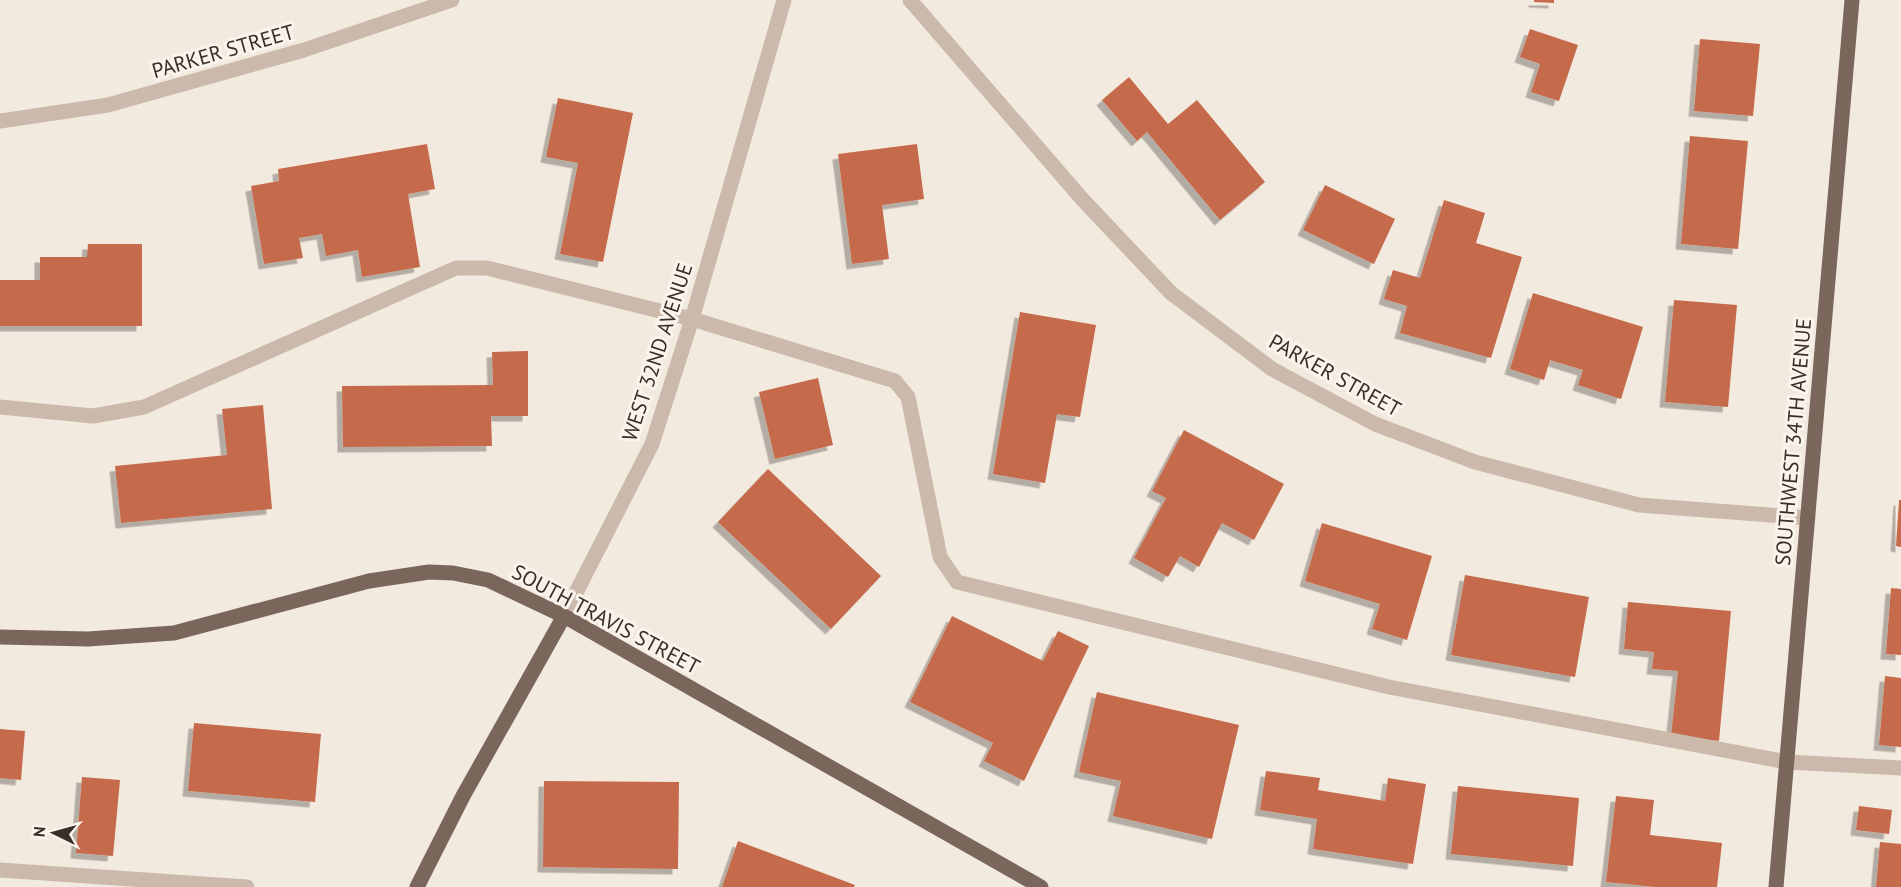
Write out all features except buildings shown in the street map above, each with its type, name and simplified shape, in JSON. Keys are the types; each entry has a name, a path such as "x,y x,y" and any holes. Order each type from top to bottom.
{"main road":[{"name":"SOUTHWEST 34TH AVENUE","path":"1776,887 1852,0"},
{"name":"SOUTH TRAVIS STREET","path":"0,637 88,639 174,633 369,582 429,572 453,573 488,580 564,616 1041,887"},
{"name":"WEST 32ND AVENUE","path":"417,887 462,796 564,616"}],"street":[{"name":"PARKER STREET","path":"0,121 108,105 304,50 452,0"},
{"name":"WEST 32ND AVENUE","path":"564,616 652,444 692,319 784,0"},
{"name":"PARKER STREET","path":"910,0 1083,200 1170,293 1272,369 1375,424 1475,462 1639,505 1808,518"},
{"path":"0,407 93,416 144,407 456,268 487,268 692,319 896,381 908,397 940,557 957,582 1389,687 1787,762 1901,768"},
{"path":"0,870 247,887"}]}
